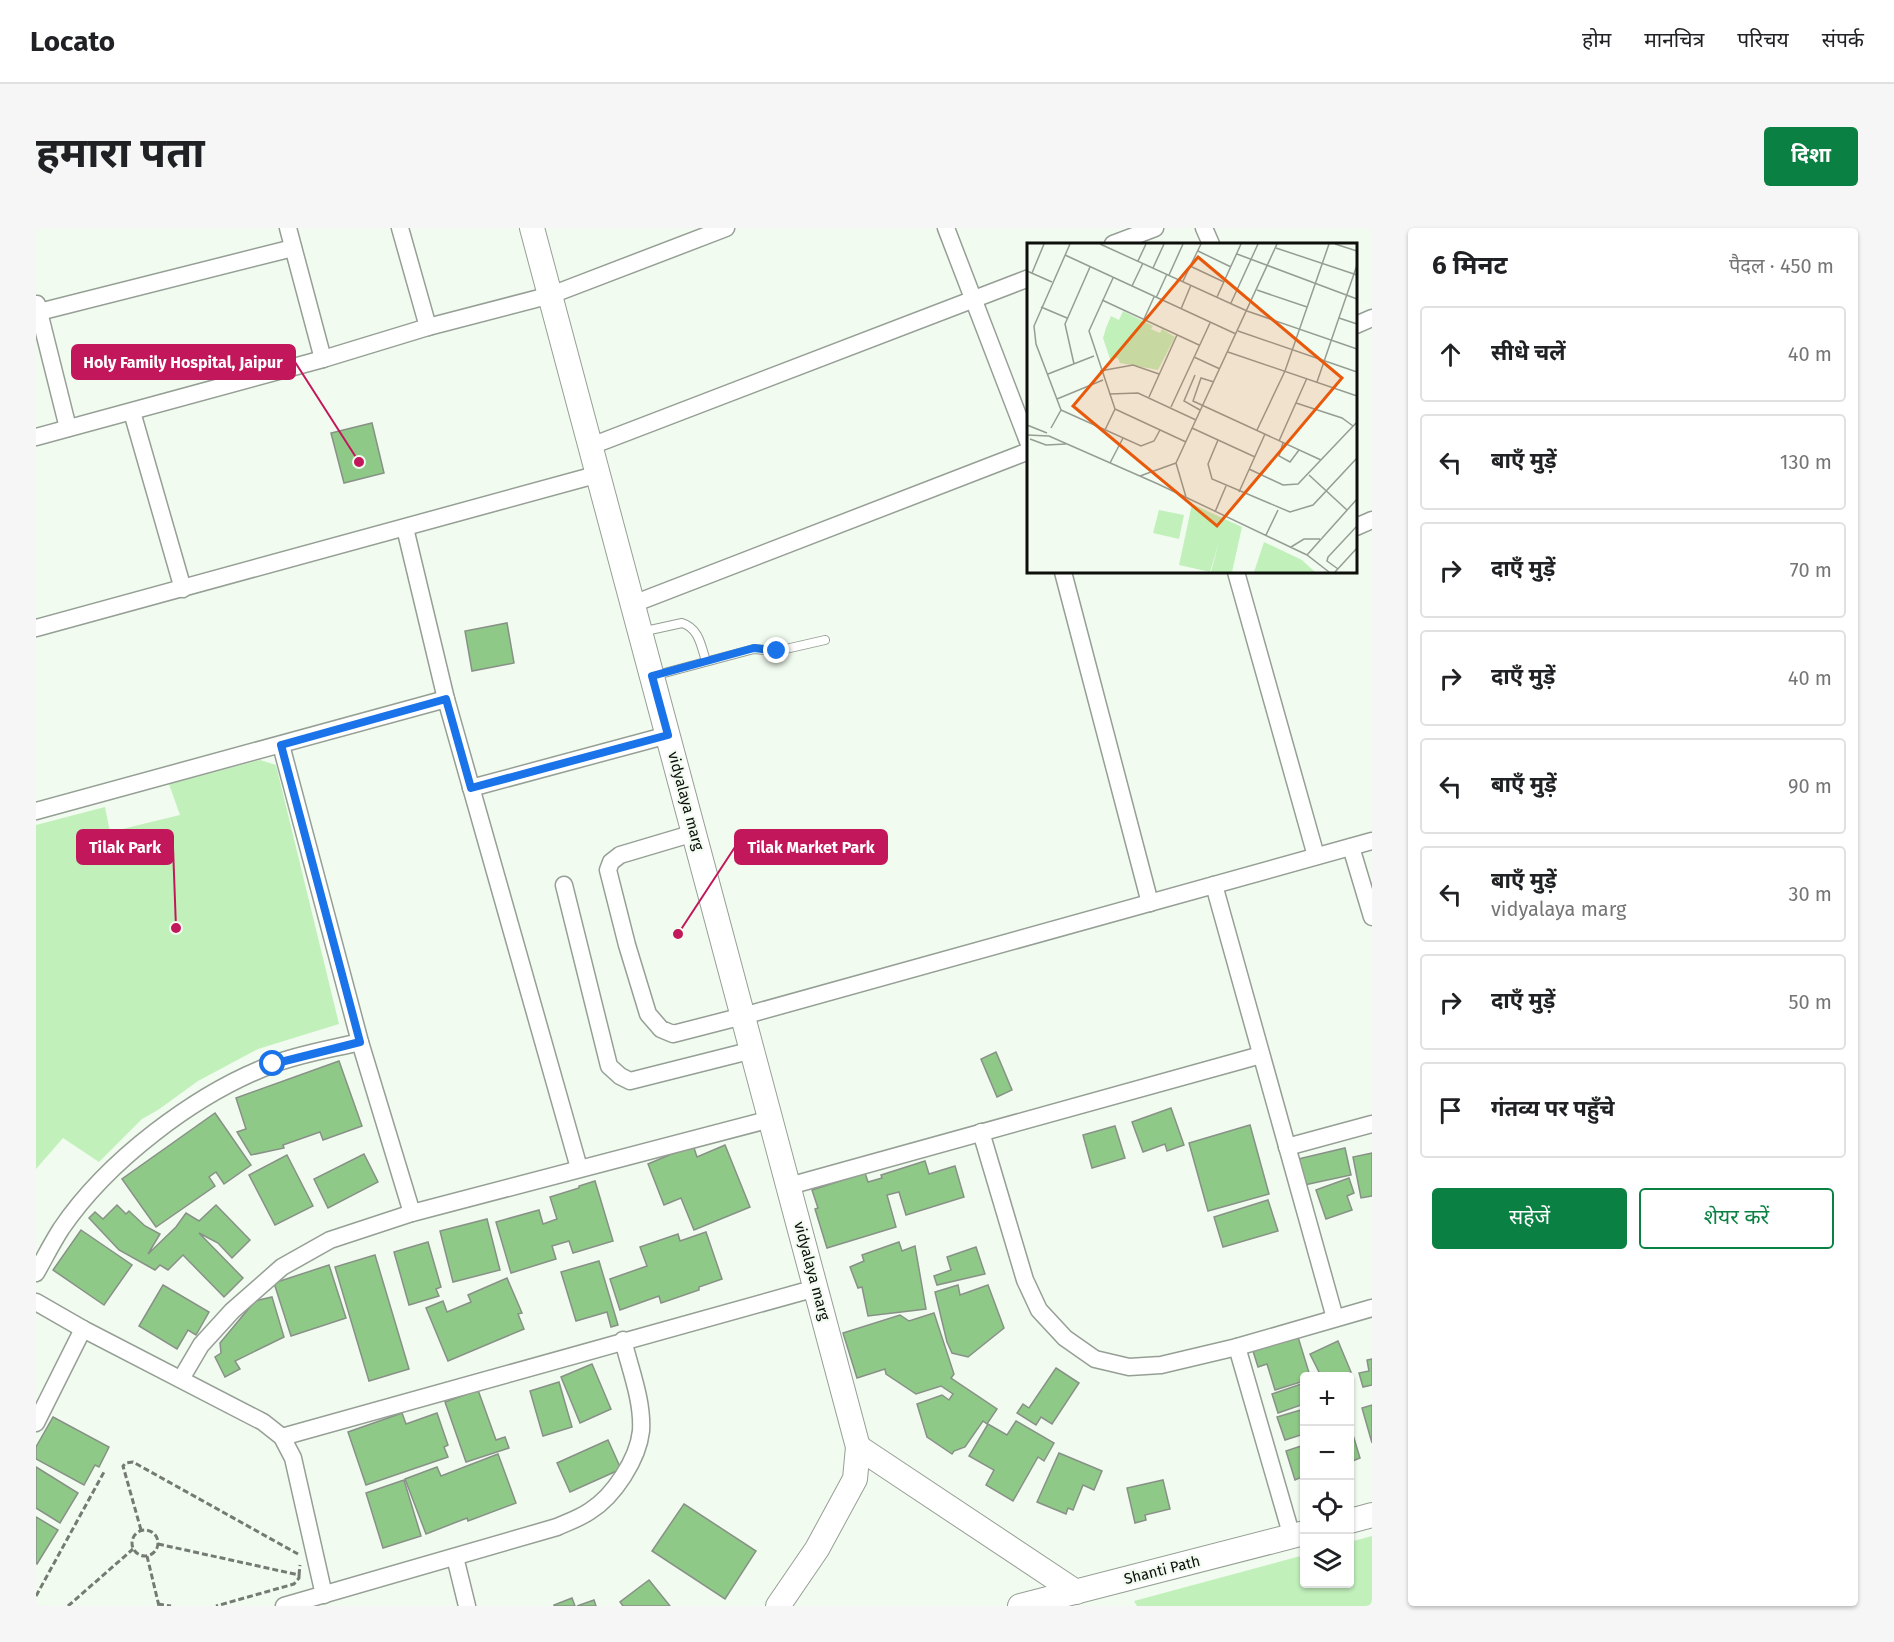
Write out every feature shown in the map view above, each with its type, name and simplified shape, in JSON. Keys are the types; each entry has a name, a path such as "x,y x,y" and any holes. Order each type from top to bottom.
{"street":[{"path":"288,228 323,359"},
{"path":"400,228 428,327"},
{"name":"vidyalaya marg","path":"532,228 858,1446"},
{"path":"36,437 323,359 428,327 551,295 726,228"},
{"path":"946,228 1027,439"},
{"path":"1116,243 1155,228"},
{"path":"1204,228 1211,243"},
{"path":"68,428 37,307 294,248"},
{"path":"591,446 1027,279"},
{"path":"1357,325 1372,318"},
{"path":"132,412 183,589"},
{"path":"633,604 1027,453"},
{"path":"36,628 598,474"},
{"path":"1357,526 1372,520"},
{"path":"405,528 446,699 579,1168"},
{"path":"1062,573 1150,903"},
{"path":"1240,573 1316,856"},
{"path":"36,811 446,699"},
{"path":"471,788 668,735"},
{"path":"281,745 360,1042 412,1213"},
{"path":"694,834 620,855 611,862 608,870 648,1014 661,1029 673,1034 1372,841"},
{"path":"1351,847 1372,917"},
{"path":"564,885 609,1066 620,1076 630,1081 753,1050"},
{"path":"1214,885 1335,1318"},
{"path":"36,1273 62,1229 93,1190 137,1148 180,1114 226,1085 273,1064 360,1042"},
{"path":"789,1186 1261,1055"},
{"path":"181,1379 201,1345 232,1311 282,1267 330,1240 412,1213 771,1119"},
{"path":"1287,1147 1372,1124"},
{"path":"981,1132 1025,1280 1039,1310 1065,1338 1095,1359 1129,1368 1161,1365 1237,1347 1372,1308"},
{"path":"282,1437 816,1288"},
{"path":"36,1302 83,1329 263,1422 282,1437 293,1458 324,1595"},
{"path":"36,1423 83,1329"},
{"path":"284,1606 557,1527 591,1511 613,1490 632,1462 641,1431 639,1403 623,1340"},
{"path":"1237,1347 1298,1535"},
{"path":"778,1606 817,1549 855,1479 858,1446 1076,1592"},
{"path":"1354,1520 1372,1515"},
{"name":"Shanti Path","path":"1020,1606 1298,1535"},
{"path":"455,1557 467,1606"}],"lane":[{"path":"641,632 682,623 687,625 698,635 706,661"},
{"path":"652,676 754,648 777,651 825,640"}],"path":[{"path":"141,1530 123,1466 133,1461 301,1557 299,1578 294,1584 216,1606"},
{"path":"36,1596 104,1472"},
{"path":"145,1530 153,1533 158,1544 154,1552 147,1556 139,1555 133,1549 132,1540 136,1532 145,1530"},
{"path":"158,1544 299,1575"},
{"path":"68,1606 133,1549"},
{"path":"147,1556 158,1605 171,1606"}],"green space":[{"path":"260,760 276,765 339,1024 258,1049 198,1081 142,1119 99,1162 63,1138 36,1169 36,825 105,807 110,832 180,815 169,784"},
{"path":"1372,1536 1372,1606 1137,1606 1134,1601 1300,1556 1300,1588 1354,1588 1354,1541"}],"building":[{"path":"372,423 384,473 344,483 331,433"},
{"path":"507,623 514,663 472,671 465,631"},
{"path":"996,1052 1012,1090 997,1097 981,1059"},
{"path":"339,1061 362,1126 323,1140 320,1132 283,1145 284,1148 251,1155 237,1132 246,1129 236,1098"},
{"path":"1171,1108 1184,1145 1167,1151 1165,1144 1143,1152 1132,1122"},
{"path":"215,1113 251,1165 224,1184 216,1172 209,1177 215,1186 156,1227 122,1179"},
{"path":"1250,1125 1269,1194 1208,1211 1189,1143"},
{"path":"1115,1126 1125,1158 1092,1168 1083,1135"},
{"path":"693,1145 697,1157 725,1145 750,1207 694,1230 681,1198 664,1205 648,1164"},
{"path":"1345,1148 1351,1175 1304,1185 1298,1159"},
{"path":"1372,1153 1372,1196 1361,1198 1353,1157"},
{"path":"364,1154 378,1182 328,1208 314,1179"},
{"path":"287,1155 313,1206 275,1225 249,1175"},
{"path":"925,1161 929,1174 955,1166 964,1197 906,1215 899,1192 887,1195 896,1227 827,1248 815,1209 818,1208 812,1190 865,1173 868,1182 882,1178 881,1175"},
{"path":"1349,1178 1354,1193 1347,1196 1352,1210 1326,1219 1316,1190"},
{"path":"595,1181 613,1241 573,1253 569,1241 552,1246 556,1259 511,1273 496,1222 539,1210 543,1224 557,1219 550,1197"},
{"path":"1268,1200 1278,1231 1223,1247 1214,1217"},
{"path":"117,1205 126,1214 129,1211 145,1226 160,1234 148,1254 176,1227 186,1213 199,1221 216,1205 250,1240 232,1258 218,1243 199,1233 243,1278 224,1297 183,1255 168,1270 160,1265 155,1270 119,1250 89,1218 95,1212 103,1219"},
{"path":"487,1219 500,1270 453,1282 440,1231"},
{"path":"81,1230 132,1265 104,1305 53,1270"},
{"path":"706,1232 722,1279 699,1287 699,1290 661,1303 659,1296 620,1310 610,1279 647,1266 640,1247 678,1234 680,1241"},
{"path":"428,1242 441,1287 436,1289 439,1296 409,1305 394,1252"},
{"path":"899,1242 902,1251 915,1246 926,1309 868,1316 862,1287 858,1288 850,1267 864,1261 862,1255"},
{"path":"976,1247 985,1274 937,1285 934,1276 951,1270 947,1257"},
{"path":"375,1255 409,1369 369,1381 335,1267"},
{"path":"599,1261 618,1325 611,1327 607,1312 576,1321 561,1272"},
{"path":"329,1265 346,1318 291,1336 274,1283"},
{"path":"507,1278 522,1313 518,1314 524,1329 448,1361 426,1308 443,1301 447,1312 471,1302 468,1295"},
{"path":"163,1285 209,1312 196,1335 188,1330 177,1349 139,1326"},
{"path":"958,1285 960,1295 988,1285 1004,1328 968,1357 952,1353 947,1342 935,1292"},
{"path":"272,1297 284,1337 235,1361 240,1369 225,1377 215,1357 221,1353 220,1343 255,1301"},
{"path":"934,1313 954,1374 951,1378 997,1409 987,1424 983,1421 965,1447 952,1454 927,1437 917,1404 942,1395 949,1400 953,1394 941,1386 916,1394 886,1374 885,1369 857,1378 843,1333 900,1315 909,1321"},
{"path":"1298,1337 1309,1372 1300,1372 1300,1382 1275,1390 1267,1364 1258,1367 1253,1351"},
{"path":"1338,1341 1351,1372 1319,1372 1310,1354"},
{"path":"1372,1359 1372,1385 1363,1387 1359,1373 1369,1371 1367,1360"},
{"path":"592,1364 611,1409 580,1423 561,1377"},
{"path":"1056,1368 1079,1383 1052,1424 1041,1417 1036,1425 1017,1413 1023,1404 1029,1408"},
{"path":"559,1382 572,1427 543,1436 530,1391"},
{"path":"1300,1384 1300,1405 1278,1413 1272,1394"},
{"path":"478,1390 496,1440 505,1437 509,1448 466,1462 445,1402"},
{"path":"1372,1405 1372,1443 1362,1408"},
{"path":"1300,1410 1300,1435 1285,1440 1277,1417"},
{"path":"402,1413 406,1424 437,1413 448,1445 444,1447 448,1457 366,1485 348,1432"},
{"path":"53,1417 109,1447 99,1467 95,1465 84,1485 36,1459 36,1447"},
{"path":"1016,1421 1054,1443 1044,1461 1038,1457 1013,1501 986,1485 994,1470 969,1456 988,1424 1007,1435"},
{"path":"1354,1438 1360,1458 1354,1460"},
{"path":"608,1440 621,1469 570,1492 557,1463"},
{"path":"1300,1446 1300,1478 1295,1480 1286,1451"},
{"path":"1059,1453 1102,1471 1094,1490 1083,1485 1073,1510 1068,1508 1066,1514 1037,1502"},
{"path":"498,1454 516,1503 426,1534 405,1479 437,1467 441,1476"},
{"path":"36,1467 78,1493 60,1523 36,1508"},
{"path":"404,1480 421,1536 383,1548 366,1493"},
{"path":"1163,1480 1170,1509 1145,1515 1146,1520 1135,1523 1127,1488"},
{"path":"684,1504 756,1551 725,1599 652,1551"},
{"path":"36,1517 58,1530 37,1564 36,1563"},
{"path":"649,1580 670,1606 623,1606 620,1602"},
{"path":"572,1598 575,1606 554,1606 554,1605"},
{"path":"594,1600 596,1606 577,1606"}],"place":[{"name":"Holy Family Hospital, Jaipur","path":"359,462"},
{"name":"Tilak Park","path":"176,928"},
{"name":"Tilak Market Park","path":"678,934"}],"route":[{"path":"273,1064 360,1042 281,745 446,699 471,788 668,735 652,676 754,648 777,651"}]}
